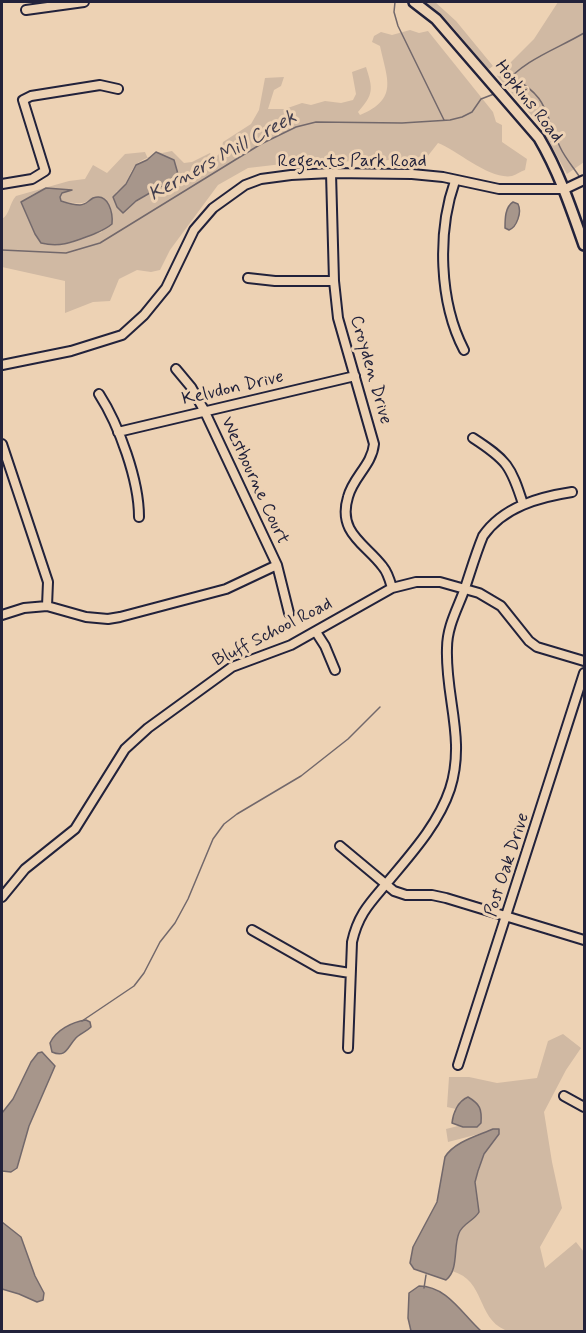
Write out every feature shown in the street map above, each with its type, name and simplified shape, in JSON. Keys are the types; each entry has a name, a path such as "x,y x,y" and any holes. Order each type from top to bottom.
{"main road":[{"name":"Hopkins Road","path":"414,2 436,19 539,138 551,158 585,245"}],"street":[{"path":"26,10 84,2"},
{"path":"2,184 32,178 45,171 23,100 31,96 100,85 118,89"},
{"name":"Regents Park Road","path":"2,365 71,351 122,334 144,315 160,296 171,279 194,230 220,201 245,185 261,179 331,173 412,174 443,177 500,189 564,189"},
{"name":"Croyden Drive","path":"331,173 334,281 338,318 374,444 371,458 348,496 347,521 355,539 383,566 392,588"},
{"path":"564,189 585,180"},
{"path":"455,181 446,212 442,258 452,323 464,350"},
{"path":"248,278 275,281 334,281"},
{"name":"Westbourne Court","path":"176,369 191,387 204,410 277,565 289,613"},
{"name":"Kelvdon Drive","path":"118,432 355,376"},
{"path":"99,394 118,432 134,475 139,502 139,518"},
{"path":"473,438 497,453 505,461 513,474 523,504"},
{"path":"2,444 48,582 47,606"},
{"path":"348,1048 352,942 359,919 364,909 386,885 434,821 449,790 455,768 456,730 446,653 448,630 483,536 490,525 501,516 523,504 572,492"},
{"path":"2,615 24,608 47,606 86,617 108,619 120,617 226,589 277,565"},
{"name":"Bluff School Road","path":"2,897 25,869 75,829 118,759 135,739 232,667 291,645 392,588 403,584 429,582 465,588 479,593 501,606 529,641 537,647 585,661"},
{"path":"316,632 335,670"},
{"name":"Post Oak Drive","path":"458,1065 585,673"},
{"path":"340,846 394,891 406,895 446,898 585,940"},
{"path":"252,930 318,968 350,973"},
{"path":"564,1096 585,1107"}],"shaded area":[{"path":"422,2 435,2 456,21 493,66 489,69 485,66 451,25"},
{"path":"558,2 584,2 584,162 567,174 540,125 497,76 534,39"},
{"path":"410,30 419,33 428,31 493,112 496,122 502,125 502,142 527,159 525,170 512,176 494,174 438,143 427,157 291,163 248,168 218,185 170,250 160,270 151,272 137,270 119,279 110,301 93,302 65,313 65,281 2,267 2,219 16,196 69,181 85,179 93,165 107,173 125,154 145,152 147,158 136,165 124,186 116,192 129,206 174,179 167,157 161,154 151,156 157,152 172,151 184,163 192,162 210,153 214,160 221,151 223,142 251,124 259,110 265,78 284,77 281,86 274,90 268,109 285,109 302,103 311,105 325,101 341,103 353,100 356,94 352,72 366,67 371,91 358,112 360,115 381,102 387,87 380,46 372,42 374,36 381,32 392,35","holes":["51,188 70,190 62,193 61,201 79,203 96,198 102,232 65,244 41,243 25,211"]},
{"path":"156,152 174,160 178,174 174,179 136,201 123,213 117,207 113,197 126,184 136,165 147,160"},
{"path":"46,188 72,190 62,193 60,197 61,201 73,204 82,205 93,198 103,198 111,210 112,224 97,233 68,243 55,245 41,243 21,202"},
{"path":"513,202 518,204 519,215 514,226 509,230 505,228 505,217 508,207"},
{"path":"86,1020 90,1022 91,1027 77,1037 66,1051 60,1054 52,1052 50,1043 56,1034 70,1025"},
{"path":"563,1034 581,1048 566,1070 544,1112 562,1208 540,1247 545,1268 576,1242 584,1252 584,1331 510,1331 496,1324 489,1317 471,1283 452,1271 458,1234 462,1227 479,1212 475,1182 484,1154 498,1129 448,1142 446,1129 458,1126 477,1127 477,1102 465,1098 456,1109 447,1107 449,1077 469,1077 497,1083 537,1078 548,1041"},
{"path":"42,1052 55,1066 29,1126 17,1168 11,1172 2,1171 2,1113 13,1099 31,1062 38,1053"},
{"path":"468,1097 478,1105 480,1110 481,1123 477,1127 463,1127 452,1123 461,1101"},
{"path":"493,1129 499,1129 499,1134 484,1154 475,1182 479,1212 459,1233 450,1276 446,1280 414,1269 410,1263 413,1247 437,1202 445,1157 460,1143"},
{"path":"2,1222 21,1237 35,1276 44,1293 43,1300 37,1302 2,1289"},
{"path":"419,1286 429,1287 446,1296 481,1331 411,1331 408,1318 409,1293"}],"waterway":[{"path":"395,2 394,12 398,26 444,120"},
{"name":"Kerners Mill Creek","path":"504,85 531,62 584,33"},
{"path":"511,76 533,92 544,106 562,151 581,179"},
{"name":"Kerners Mill Creek","path":"2,250 66,253 100,243 261,144 296,127 316,122 402,123 450,120 472,112 481,99 494,94"},
{"path":"82,1021 134,986 144,973 160,942 175,923 188,899 213,839 224,824 301,776 348,739 380,707"},
{"path":"424,1288 426,1275"}]}
